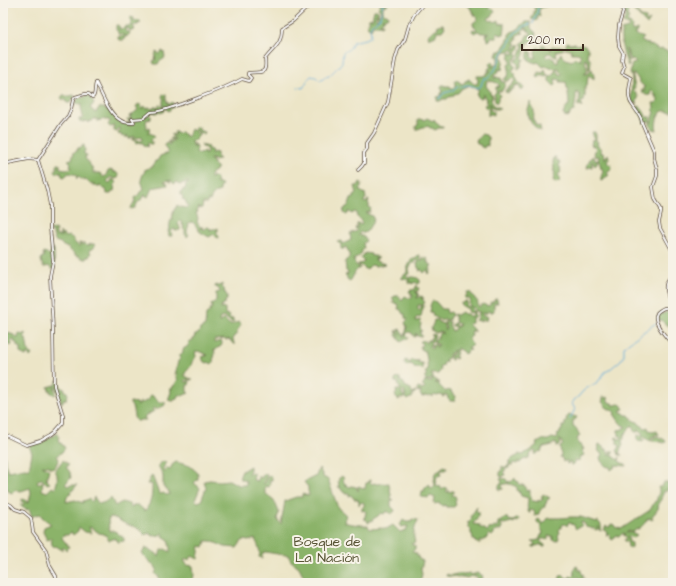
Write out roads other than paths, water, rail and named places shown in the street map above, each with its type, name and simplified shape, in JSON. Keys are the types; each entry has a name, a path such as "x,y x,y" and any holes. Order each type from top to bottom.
{"street":[{"path":"3,434 26,445 40,441 51,435 62,423 63,416 54,386 54,330 50,276 53,261 50,228 50,205 38,160 61,124 68,116 75,97 89,94 93,97 95,94 96,83 111,111 119,120 132,123 134,122 132,119 144,118 151,112 175,106 223,89 242,79 249,81 251,78 248,73 259,72 265,69 265,59 279,42 282,34 282,28 293,21 312,3"},
{"path":"358,170 364,163 364,153 388,102 398,50 405,39 414,15 424,3"},
{"path":"623,3 623,12 619,25 618,37 619,46 623,54 622,60 624,66 622,73 631,78 629,94 630,102 642,118 642,124 654,152 657,176 652,187 653,194 661,209 659,222 660,228 673,252"},
{"path":"3,164 29,159 38,160"},
{"path":"673,275 668,280 666,286 666,292 671,307 661,309 657,312 656,316 656,323 666,339 673,345"},
{"path":"3,501 24,512 31,518 33,532 46,550 50,566 56,576 57,583"}],"waterway":[{"path":"298,87 303,88 311,76 316,77 319,80 329,76 342,62 343,52 350,48 353,42 370,37 370,28 380,17 383,3"},
{"path":"439,99 444,93 454,90 457,87 468,85 478,88 481,86 484,78 488,78 495,70 501,56 515,33 525,26 533,23 537,14 539,3"},
{"path":"672,57 670,53 672,50 671,43 673,40"},
{"path":"570,419 575,409 572,404 574,400 587,388 598,382 605,372 621,360 624,355 624,347 628,343 656,323"}],"park label":[{"name":"Bosque de La Nación","path":"327,550"}]}
